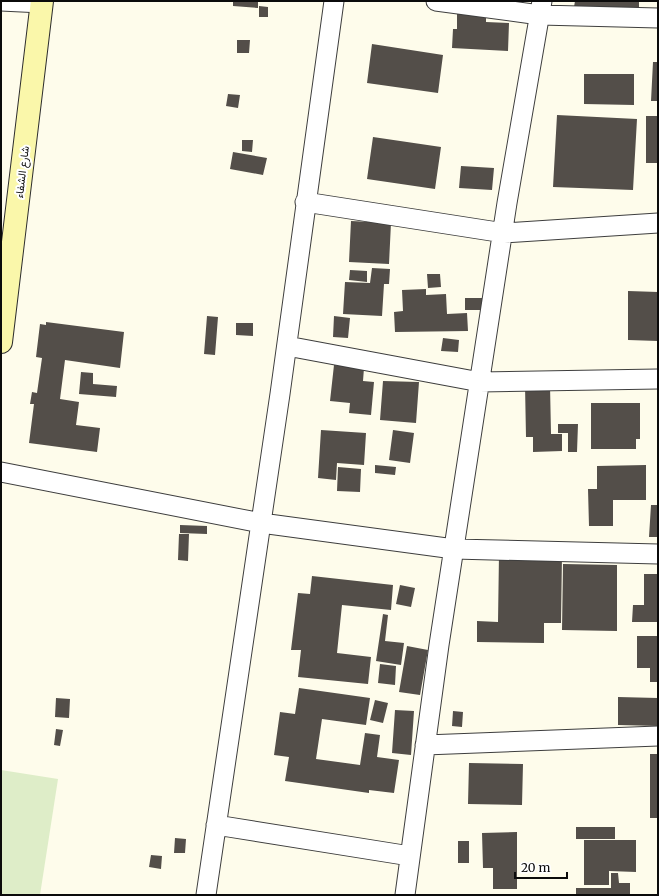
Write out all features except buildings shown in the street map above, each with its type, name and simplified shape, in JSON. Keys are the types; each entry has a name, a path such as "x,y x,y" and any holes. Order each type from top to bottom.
{"street":[{"path":"1,1 42,2"},
{"path":"206,895 287,346 305,202 334,1"},
{"path":"436,1 658,18"},
{"name":"شارع الشفاء","path":"1,342 6,254 42,2"},
{"path":"405,895 425,745 454,549 504,233 507,202 541,8"},
{"path":"305,202 504,233 658,223"},
{"path":"287,346 480,382 658,379"},
{"path":"1,472 261,523 454,549 658,554"},
{"path":"425,745 658,736"},
{"path":"216,825 410,856"}],"green space":[{"path":"1,770 58,779 40,895 1,895"}]}
